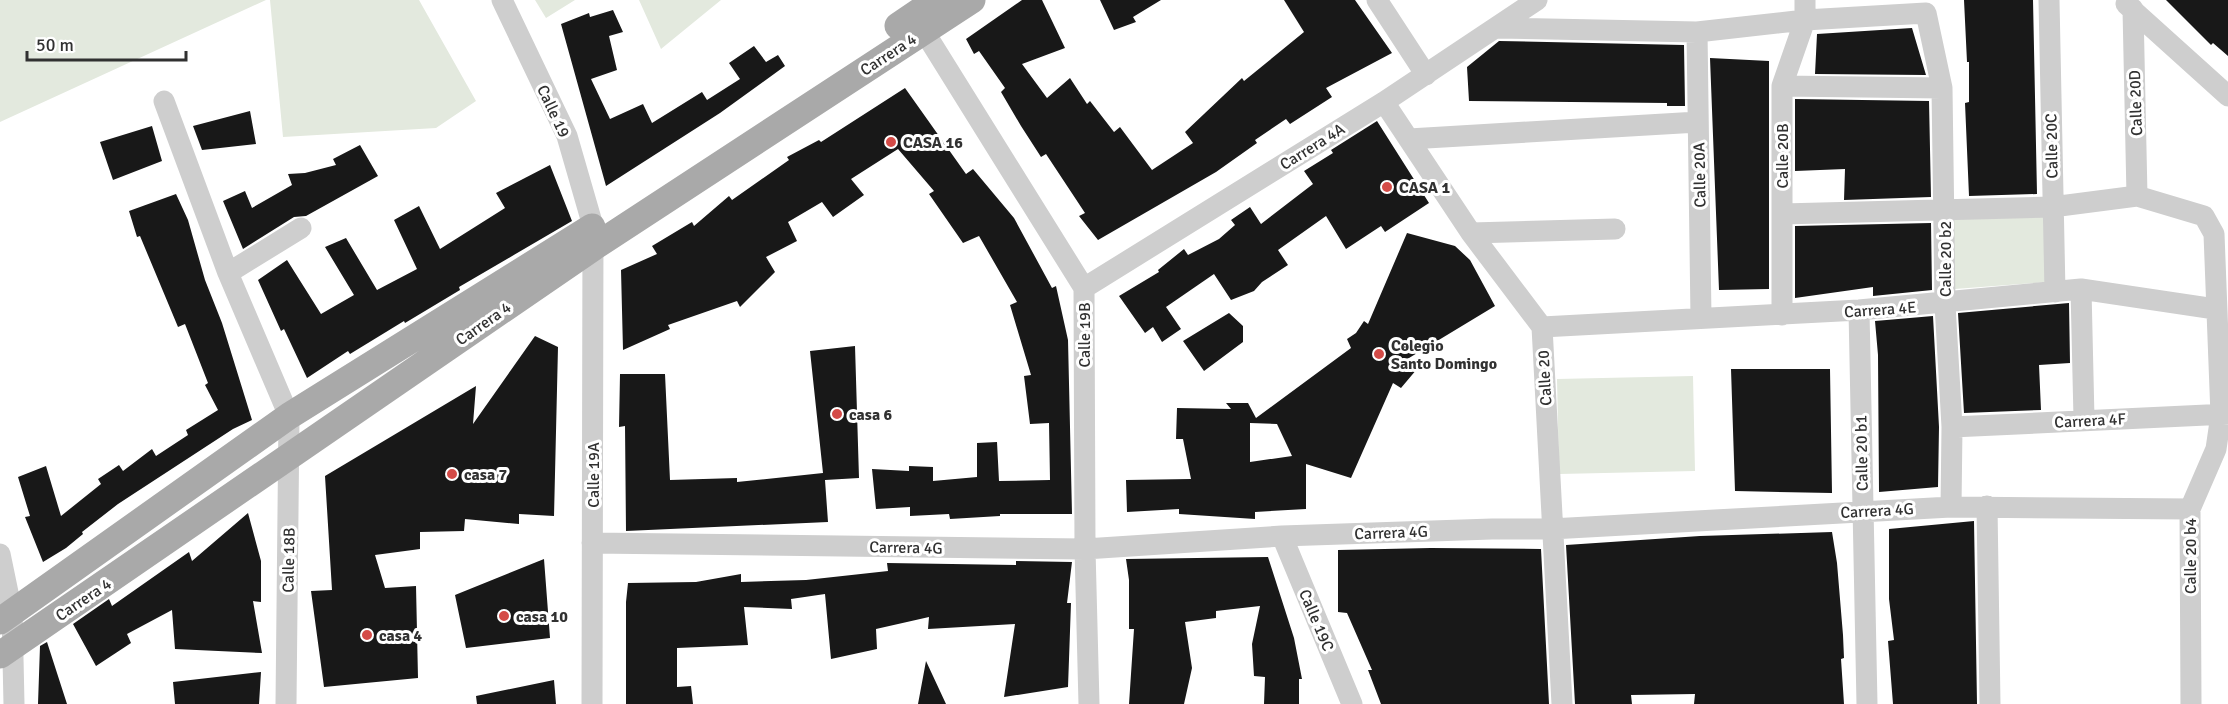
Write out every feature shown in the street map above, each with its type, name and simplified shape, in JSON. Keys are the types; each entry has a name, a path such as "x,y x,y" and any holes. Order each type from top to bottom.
{"main road":[{"name":"Carrera 4","path":"919,23 936,0"},
{"name":"Carrera 4","path":"8,650 290,457 594,237 919,23 972,0"},
{"name":"Carrera 4","path":"6,616 289,417 594,237"}],"street":[{"name":"Calle 19","path":"502,0 567,136 594,237"},
{"path":"1377,0 1426,75"},
{"name":"Carrera 4A","path":"1084,288 1384,102 1537,0"},
{"name":"Calle 20C","path":"2049,0 2055,292"},
{"path":"2127,5 2228,96"},
{"name":"Calle 20D","path":"2127,5 2138,196"},
{"path":"1498,28 1696,32 1805,10 1893,7"},
{"name":"Calle 20 b2","path":"1893,7 1926,13 1942,88 1945,304 1952,427 1951,507"},
{"name":"Calle 20B","path":"1782,315 1782,86 1805,10"},
{"name":"Calle 19B","path":"919,23 1084,288 1084,549 1089,704"},
{"name":"Calle 20A","path":"1696,32 1701,318"},
{"path":"1782,86 1942,88"},
{"path":"164,101 228,273 289,417"},
{"name":"Calle 20","path":"1384,102 1472,233 1542,327 1562,704"},
{"path":"1408,139 1698,122"},
{"path":"1782,214 2052,207 2138,196"},
{"name":"Calle 20 b4","path":"2138,196 2204,216 2214,234 2215,309 2225,415 2216,449 2190,509 2191,704"},
{"path":"228,273 301,228"},
{"path":"1472,233 1615,229"},
{"name":"Calle 19A","path":"592,704 594,237"},
{"path":"2081,289 2084,419"},
{"name":"Carrera 4E","path":"1542,327 1945,304 2081,289 2215,309"},
{"name":"Calle 20 b1","path":"1859,310 1867,704"},
{"name":"Carrera 4F","path":"1952,427 2084,419 2225,415"},
{"name":"Calle 18B","path":"286,704 289,417"},
{"path":"1987,506 1990,704"},
{"name":"Carrera 4G","path":"592,543 1084,549 1282,536 1551,529 1862,510 1987,506 2190,509"},
{"name":"Calle 19C","path":"1282,536 1352,704"},
{"path":"0,554 14,704"}],"shaded area":[{"path":"0,0 266,0 0,122"},
{"path":"270,0 419,0 476,101 436,128 283,137"},
{"path":"535,0 575,0 546,18"},
{"path":"639,0 721,0 661,49"},
{"path":"2046,213 2047,282 1955,289 1953,215"},
{"path":"1693,376 1695,471 1559,474 1557,379"}],"building":[{"path":"1022,0 1042,0 1065,48 1022,64 1047,98 1070,78 1087,104 1090,101 1114,132 1120,127 1152,170 1193,143 1185,132 1242,78 1244,81 1304,32 1284,0 1355,0 1392,53 1326,88 1332,97 1290,124 1286,119 1255,140 1257,143 1216,172 1098,240 1079,216 1085,213 1046,154 1041,157 1021,126 1001,92 1005,88 979,51 974,54 966,39"},
{"path":"1100,0 1161,0 1133,17 1136,22 1114,30"},
{"path":"1964,0 2033,0 2037,194 1969,196 1965,103 1969,102 1969,62 1967,62"},
{"path":"2166,0 2228,0 2228,56 2213,43 2211,45"},
{"path":"613,10 623,32 609,36 617,70 591,79 610,119 643,104 652,123 702,92 707,100 740,79 729,63 754,46 766,62 778,55 785,66 720,113 606,186 561,24 589,13 590,17"},
{"path":"1912,28 1926,75 1815,74 1817,34"},
{"path":"1499,41 1684,45 1685,106 1667,106 1667,103 1469,101 1467,67"},
{"path":"1710,58 1769,61 1769,289 1719,290"},
{"path":"905,88 966,174 973,169 1014,218 1052,288 1056,286 1068,340 1072,514 1000,514 1000,516 950,519 949,514 910,516 910,507 876,509 872,469 909,471 909,466 933,467 933,481 977,477 977,443 997,442 999,481 1050,480 1049,423 1030,424 1024,376 1031,375 1010,305 1017,302 979,236 963,243 929,194 934,191 898,149 851,179 864,195 833,217 822,202 788,222 797,241 766,257 775,272 740,307 737,301 668,325 670,329 623,350 621,270 657,254 652,246 692,222 694,226 729,196 732,200 789,160 787,157 819,140 821,142"},
{"path":"1795,99 1929,101 1931,197 1844,200 1845,169 1795,171"},
{"path":"250,111 256,144 202,150 193,126"},
{"path":"1377,121 1429,203 1385,232 1381,226 1346,249 1326,216 1278,250 1288,265 1262,282 1254,291 1231,300 1214,274 1166,307 1181,329 1162,342 1153,327 1145,333 1119,296 1159,272 1158,270 1184,249 1188,255 1219,239 1235,225 1231,220 1250,207 1261,224 1313,184 1304,171 1333,153 1331,150"},
{"path":"152,126 162,161 113,180 100,142"},
{"path":"360,145 378,176 306,216 294,217 243,249 223,201 245,191 252,208 292,185 288,174 305,173 336,165 333,159"},
{"path":"550,165 572,221 459,287 460,290 405,323 404,321 350,354 348,351 307,378 284,329 281,331 258,280 287,260 321,314 354,295 325,247 346,238 377,290 417,269 394,220 419,206 440,249 505,208 496,193"},
{"path":"176,194 188,220 205,280 222,323 252,420 233,429 118,504 82,532 83,534 66,548 43,562 25,517 30,516 18,477 46,466 61,516 101,484 98,479 119,465 123,471 152,449 156,456 188,435 186,430 218,410 205,385 208,383 185,324 178,327 140,236 137,237 129,211"},
{"path":"1931,223 1932,290 1873,296 1873,287 1795,298 1795,226"},
{"name":"Colegio Santo Domingo","path":"1407,233 1455,246 1470,260 1495,306 1409,358 1417,369 1401,388 1393,383 1351,478 1306,464 1306,509 1255,512 1255,519 1179,514 1179,509 1127,512 1126,480 1191,479 1183,439 1176,439 1177,408 1231,409 1226,403 1248,403 1256,418 1351,348 1347,339 1356,333 1364,321 1368,324","holes":["1250,423 1277,424 1292,456 1250,462"]},
{"path":"2069,303 2070,363 2039,365 2041,410 1964,413 1958,313"},
{"path":"1229,313 1243,326 1243,342 1204,371 1183,341"},
{"path":"1933,316 1939,427 1938,487 1879,492 1878,355 1875,321"},
{"path":"535,336 558,347 554,516 519,514 519,524 465,519 464,531 420,532 420,549 375,555 385,588 416,586 418,678 324,687 311,591 332,590 325,476 476,386 473,424"},
{"path":"855,346 859,478 825,480 828,522 626,531 625,426 619,427 620,374 665,374 670,480 737,478 737,482 823,473 810,351"},
{"path":"1731,369 1830,369 1832,493 1735,491"},
{"path":"248,513 261,561 261,602 253,601 262,653 175,649 172,610 127,634 131,643 96,666 73,624 109,599 112,606 189,552 192,561"},
{"path":"1974,521 1977,704 1893,704 1888,641 1894,640 1889,599 1889,529"},
{"path":"1832,532 1843,635 1844,658 1841,659 1844,704 1694,704 1695,694 1631,695 1632,704 1575,704 1566,545 1700,536"},
{"path":"1541,549 1549,704 1381,704 1368,670 1372,670 1347,613 1338,612 1338,550"},
{"path":"1268,557 1294,638 1302,679 1299,679 1299,704 1264,704 1265,677 1254,676 1252,644 1260,606 1216,611 1216,618 1185,622 1192,668 1184,704 1129,704 1134,629 1129,629 1129,580 1126,559"},
{"name":"casa 10","path":"544,559 550,638 466,648 455,595"},
{"path":"1016,561 1072,562 1067,603 1071,603 1068,687 1004,697 1015,624 928,629 929,617 876,629 877,649 831,659 825,594 791,599 792,609 744,607 748,645 677,648 677,687 691,686 693,704 626,704 628,583 696,582 741,574 741,582 806,580 888,571 887,563 1016,565"},
{"path":"47,642 67,704 38,704 40,646"},
{"path":"926,661 946,704 918,704"},
{"path":"261,672 259,704 175,704 173,682"},
{"path":"554,680 556,704 477,704 476,696"}],"place":[{"name":"CASA 16","path":"891,142"},
{"name":"CASA 1","path":"1387,187"},
{"name":"Colegio Santo Domingo","path":"1379,354"},
{"name":"casa 6","path":"837,414"},
{"name":"casa 7","path":"452,474"},
{"name":"casa 10","path":"504,616"},
{"name":"casa 4","path":"367,635"}]}
